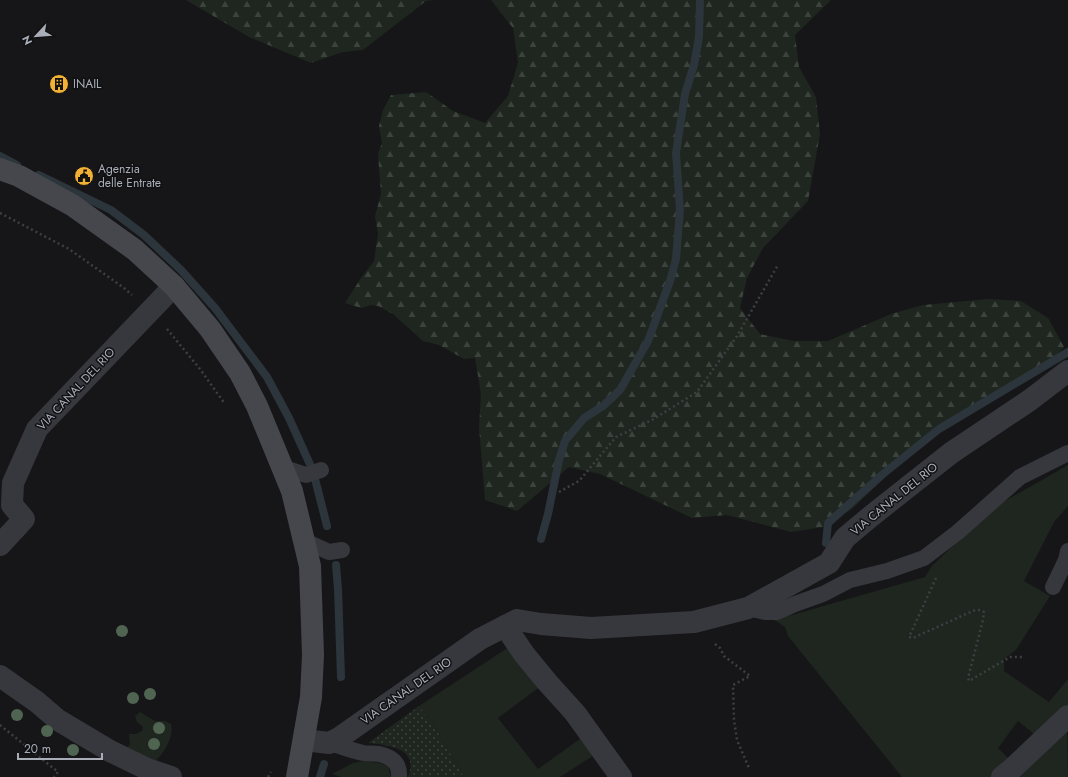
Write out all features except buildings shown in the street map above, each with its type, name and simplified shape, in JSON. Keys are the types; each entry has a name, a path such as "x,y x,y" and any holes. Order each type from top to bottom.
{"main road":[{"path":"0,169 19,176 72,205 135,250 174,286 210,329 240,373 257,406 292,491 310,566 314,655 311,697 297,777"}],"street":[{"name":"VIA CANAL DEL RIO","path":"0,545 24,519 12,505 13,483 37,429 174,286"},
{"name":"VIA CANAL DEL RIO","path":"334,740 480,639 517,620 541,624 591,628 694,622 748,608 829,563 846,538 870,517 951,453 1030,400 1068,371"},
{"path":"505,626 524,654 575,713 621,777"},
{"path":"0,676 37,702 58,720 110,751 147,769 171,777"},
{"path":"1002,777 1014,768 1068,716"},
{"path":"304,740 334,740"}],"lane":[{"path":"748,608 765,612 777,612 823,594 850,580 887,571 924,558 958,532 1020,477 1068,453"},
{"path":"282,466 306,475 321,470"},
{"path":"305,541 329,552 342,550"},
{"path":"1053,587 1066,560 1068,551"},
{"path":"334,740 364,753 378,754 391,758 395,761 400,770 399,777"}],"path":[{"path":"0,213 69,249 124,288 167,329 200,368 226,405"},
{"path":"559,492 579,481 616,437 652,420 696,392 737,336 778,265"},
{"path":"936,576 909,637 913,638 975,610 980,610 984,612 983,620 968,678 969,681 1010,658 1024,657"},
{"path":"694,622 710,640 720,648 724,656 750,676 733,685 734,720 737,740 749,768"},
{"path":"0,725 58,772 54,777"},
{"path":"268,777 272,767"}],"green space":[{"path":"186,0 433,0 426,1 363,50 343,52 311,63 249,37"},
{"path":"491,0 831,0 795,35 799,67 816,97 820,134 808,201 763,248 747,278 740,308 760,334 794,341 828,341 891,314 923,305 988,299 1021,301 1048,318 1064,347 1042,372 926,438 852,509 823,527 791,532 727,515 692,518 600,474 569,467 517,511 485,500 479,427 481,394 475,358 464,359 439,345 423,341 393,314 378,306 372,305 361,308 345,303 374,261 378,233 375,216 381,194 378,154 382,143 379,126 383,110 391,95 426,92 453,111 485,123 508,96 518,63 513,28"},
{"path":"1068,465 1068,506 1054,522 1024,581 1050,596 1016,650 1004,659 1004,671 1049,702 1068,679 1068,706 1034,734 1018,721 998,748 1012,762 995,777 902,777 788,636 785,627 771,618 792,615 925,577 932,566 965,534 1005,501"},
{"path":"509,647 541,686 498,718 538,769 584,736 596,754 560,777 464,777 431,721 419,706"},
{"path":"419,706 431,721 464,777 408,777 411,767 410,760 406,754 393,747 368,743"},
{"path":"140,712 155,721 165,721 171,724 172,729 170,740 161,755 154,762 126,750 130,744 129,734 136,734 142,731 143,727 137,722 135,716"},
{"path":"1067,725 1068,777 1020,777"},
{"path":"365,761 388,766 391,777 341,777 332,774 353,763"}],"waterway":[{"path":"541,539 548,514 559,460 565,441 584,418 603,406 620,390 648,341 670,281 676,259 680,210 676,153 685,94 694,65 699,37 700,0"},
{"path":"0,156 17,165"},
{"path":"39,175 111,210 144,235 181,270 215,308 267,377 289,418 313,471 327,526"},
{"path":"826,543 828,523 883,474 939,429 1068,352"},
{"path":"336,565 341,677"},
{"path":"320,777 324,764"}],"place":[{"name":"INAIL","path":"59,84"},
{"name":"Agenzia delle Entrate","path":"84,176"}]}
